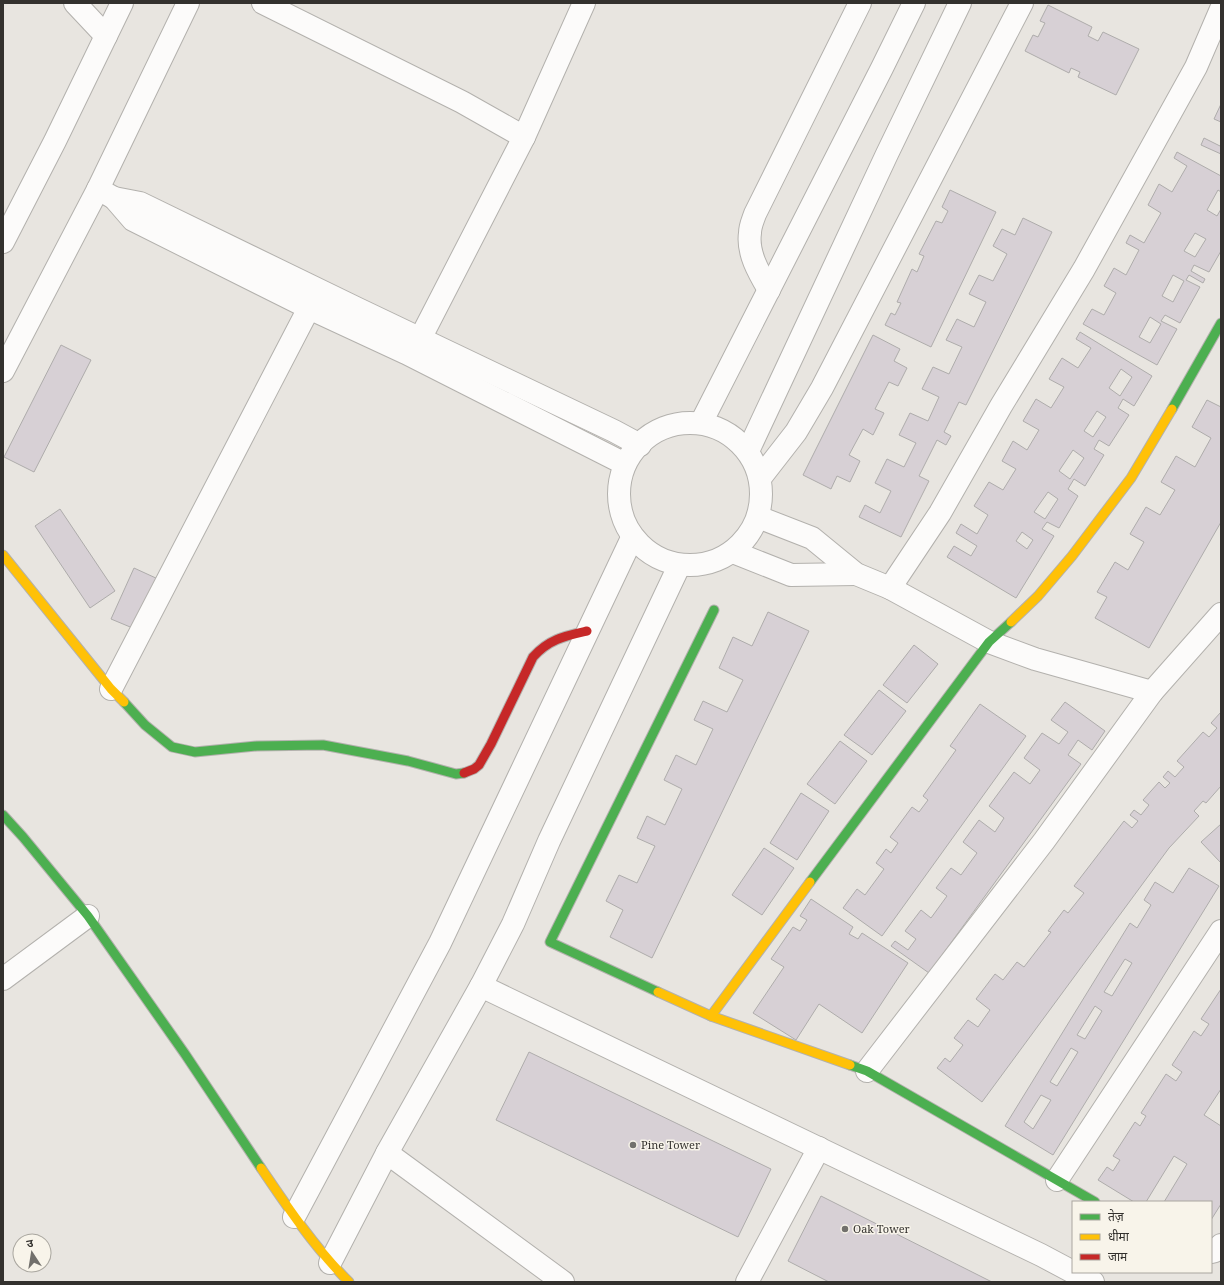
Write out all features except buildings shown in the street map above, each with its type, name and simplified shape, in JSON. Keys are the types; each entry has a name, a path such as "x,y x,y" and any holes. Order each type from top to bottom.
{"street":[{"path":"75,3 106,36"},
{"path":"3,242 55,141 122,3"},
{"path":"3,371 106,194 188,3"},
{"path":"263,3 462,102 524,137"},
{"path":"420,339 524,137 584,3"},
{"path":"769,290 755,265 751,248 749,233 754,214 860,3"},
{"path":"701,423 914,3"},
{"path":"748,451 887,154 960,3"},
{"path":"760,476 796,432 822,388 1022,3"},
{"path":"890,588 940,513 1001,406 1084,269 1196,67 1221,9"},
{"path":"106,194 133,220 308,308 406,353 625,464"},
{"path":"106,194 140,203 614,431 640,445"},
{"path":"111,689 308,308"},
{"path":"711,1016 989,642 1038,596 1072,556 1131,478 1187,385 1221,323"},
{"path":"701,423 728,433 748,451 760,476 762,505 752,531 733,552 708,564 679,566 653,556 632,538 620,512 618,484 625,464 647,436 673,424 701,423"},
{"path":"758,517 812,538 856,574 890,588 989,642 1035,659 1152,692"},
{"path":"294,1217 440,943 632,538"},
{"path":"733,552 791,575 856,574"},
{"path":"3,556 111,689 145,725 172,747 195,752 257,746 323,745 408,761 456,774 465,773 479,765 491,744 533,657 540,648 550,641 587,631"},
{"path":"330,1263 387,1153 481,986 512,924 679,566"},
{"path":"714,610 550,942 711,1016 867,1071 1093,1201"},
{"path":"867,1071 1044,841 1152,692 1221,614"},
{"path":"3,815 88,916 185,1054 294,1217 330,1263 349,1282"},
{"path":"3,979 88,916"},
{"path":"1057,1180 1221,931"},
{"path":"481,986 1072,1272"},
{"path":"747,1282 819,1148"},
{"path":"387,1153 563,1282"},
{"path":"1212,1252 1215,1251 1221,1245"},
{"path":"1075,1273 1093,1282"}],"traffic: fast":[{"path":"1172,409 1221,323"},
{"path":"658,992 550,942 714,610"},
{"path":"810,882 989,642 1011,622"},
{"path":"124,702 145,725 172,747 195,752 257,746 323,745 408,761 456,774 464,773"},
{"path":"3,815 88,916 185,1054 261,1168"},
{"path":"850,1065 867,1071 1093,1201"}],"traffic: slow":[{"path":"1011,622 1038,596 1072,556 1131,478 1172,409"},
{"path":"3,555 111,689 124,702"},
{"path":"711,1016 810,882"},
{"path":"658,992 711,1016 850,1065"},
{"path":"261,1168 313,1242 349,1282"}],"traffic: jam":[{"path":"464,773 479,765 491,744 533,657 551,642 587,631"}],"place":[{"name":"Pine Tower","path":"633,1145"},
{"name":"Oak Tower","path":"845,1229"}]}
